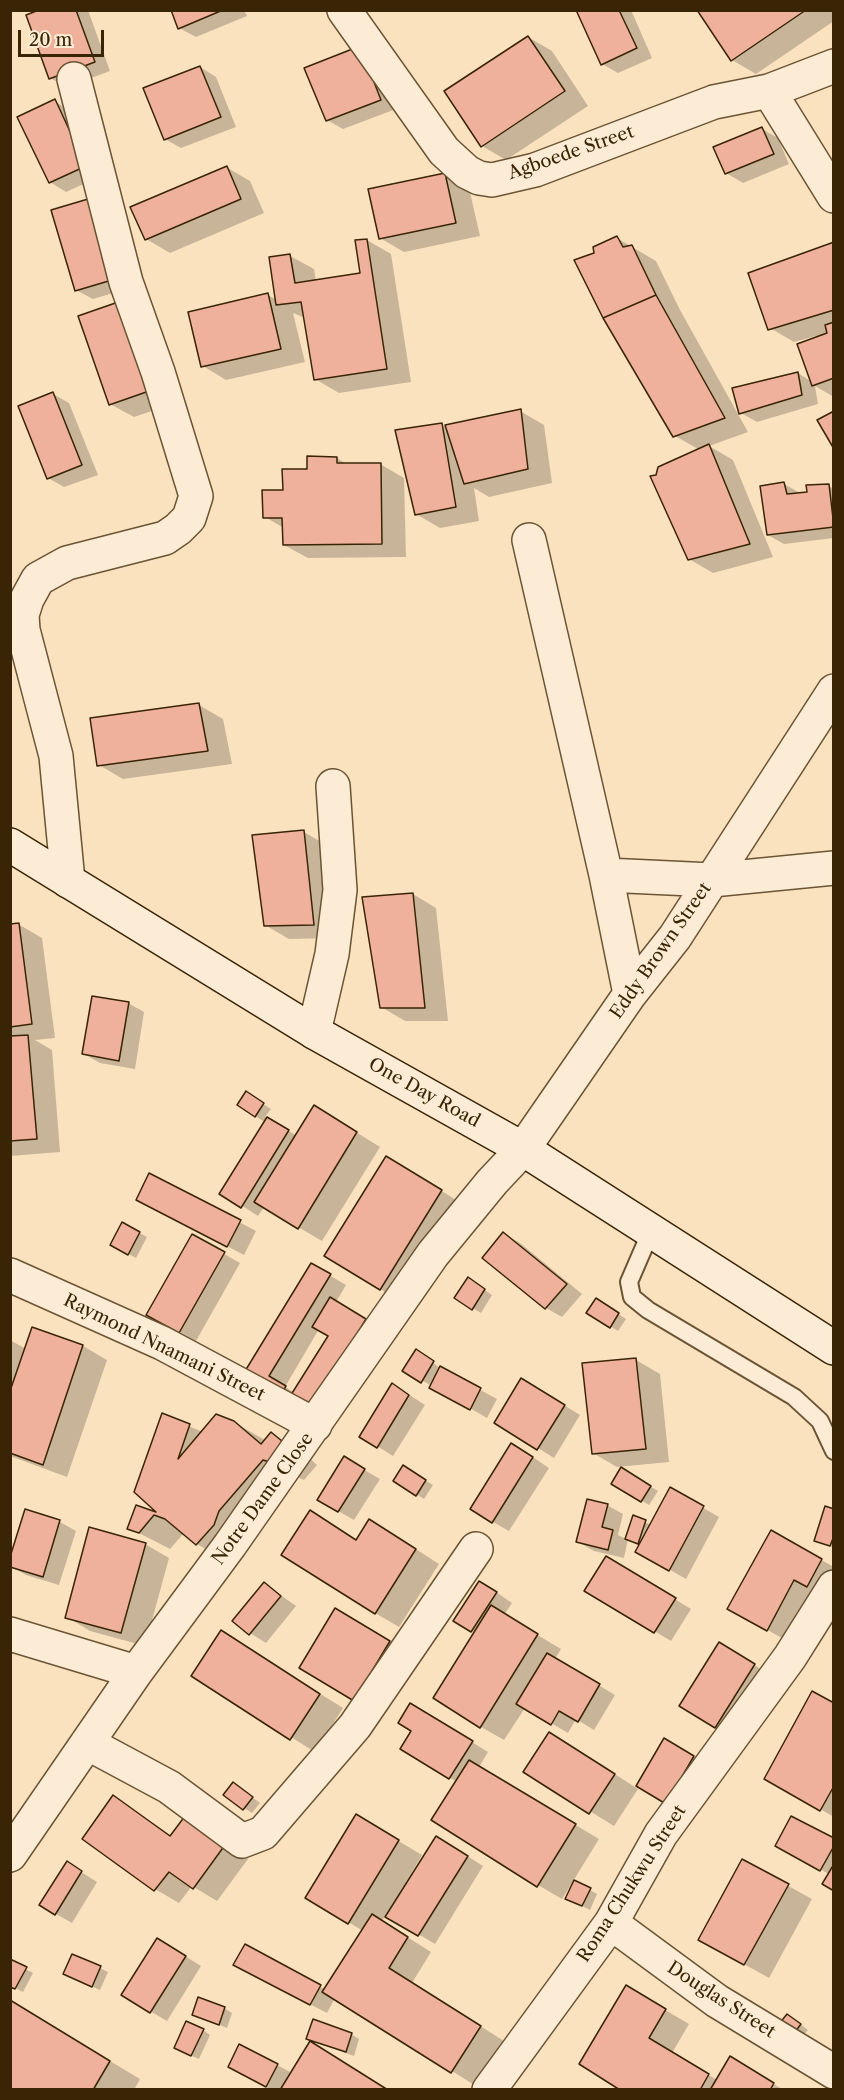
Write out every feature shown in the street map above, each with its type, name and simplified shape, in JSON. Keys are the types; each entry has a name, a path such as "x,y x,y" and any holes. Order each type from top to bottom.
{"street":[{"name":"Agboede Street","path":"344,10 444,151 467,172 479,178 492,180 535,170 714,102 769,91 834,66"},
{"path":"68,880 56,756 23,630 22,615 27,599 38,579 67,562 165,538 178,530 189,518 196,496 159,372 126,282 74,78"},
{"path":"769,91 834,196"},
{"path":"529,540 606,875 630,994"},
{"name":"Eddy Brown Street","path":"523,1149 630,994 675,937 834,691"},
{"path":"314,1032 332,954 340,890 333,786"},
{"name":"One Day Road","path":"10,845 314,1032 523,1149 834,1348"},
{"path":"606,875 712,880 834,868"},
{"name":"Notre Dame Close","path":"10,1855 136,1672 315,1425 433,1254 523,1149"},
{"name":"Raymond Nnamani Street","path":"10,1275 162,1343 315,1425"},
{"path":"87,1743 169,1787 242,1841 263,1833 355,1726 476,1549"},
{"name":"Roma Chukwu Street","path":"489,2090 611,1923 661,1834 790,1657 834,1587"},
{"path":"10,1634 136,1672"},
{"name":"Douglas Street","path":"611,1923 717,2001 834,2072"}],"lane":[{"path":"651,1231 629,1282 632,1297 658,1316 794,1397 820,1421 834,1451"}],"building":[{"path":"39,10 76,10 95,62 49,79 26,15"},
{"path":"171,10 223,10 178,29"},
{"path":"576,10 619,10 637,48 601,65"},
{"path":"697,10 806,10 731,61"},
{"path":"528,36 565,91 481,147 444,91"},
{"path":"360,46 381,100 326,121 304,68"},
{"path":"200,66 221,117 164,140 143,88"},
{"path":"55,99 86,166 49,183 17,117"},
{"path":"762,127 774,154 725,174 713,147"},
{"path":"227,166 241,199 145,240 130,207"},
{"path":"445,173 456,223 379,239 368,189"},
{"path":"88,199 112,280 75,291 51,210"},
{"path":"617,236 623,247 632,245 656,295 603,318 574,260 594,253 593,247"},
{"path":"367,239 387,369 314,380 301,302 276,305 269,257 290,254 295,283 360,273 355,240"},
{"path":"834,242 834,310 768,330 748,273"},
{"path":"268,293 281,349 201,367 188,312"},
{"path":"656,295 725,418 673,437 603,318"},
{"path":"124,300 155,389 109,405 78,316"},
{"path":"834,322 834,378 812,386 797,344 827,333 825,325"},
{"path":"798,372 802,395 739,414 732,388"},
{"path":"53,392 82,465 47,479 18,406"},
{"path":"521,409 528,469 464,484 445,425"},
{"path":"834,411 834,449 817,420"},
{"path":"442,423 456,507 415,515 395,430"},
{"path":"709,444 750,544 688,560 650,476 656,475 658,467"},
{"path":"307,456 337,457 337,463 381,463 382,544 283,545 282,518 263,518 262,490 283,490 282,469 307,469"},
{"path":"784,482 787,494 807,492 806,485 829,484 834,527 767,535 760,486"},
{"path":"199,703 208,751 97,766 90,718"},
{"path":"304,830 314,925 264,926 252,835"},
{"path":"413,893 425,1008 380,1008 362,897"},
{"path":"19,923 32,1024 10,1027 10,924"},
{"path":"92,996 129,1002 119,1061 82,1054"},
{"path":"28,1035 37,1139 10,1141 10,1036"},
{"path":"246,1091 264,1103 255,1117 237,1105"},
{"path":"314,1105 357,1132 298,1229 254,1202"},
{"path":"267,1117 289,1130 241,1208 219,1194"},
{"path":"386,1156 442,1190 380,1290 324,1256"},
{"path":"149,1173 241,1220 227,1247 136,1200"},
{"path":"122,1222 140,1232 128,1255 110,1245"},
{"path":"503,1232 567,1284 545,1309 482,1258"},
{"path":"192,1234 225,1252 179,1333 146,1315"},
{"path":"311,1263 331,1274 269,1376 286,1386 276,1403 239,1381"},
{"path":"468,1277 485,1289 472,1310 454,1298"},
{"path":"330,1297 366,1319 310,1411 289,1398 328,1336 312,1327"},
{"path":"596,1298 619,1313 610,1328 586,1313"},
{"path":"32,1327 83,1345 43,1465 10,1453 10,1391"},
{"path":"416,1349 434,1361 421,1383 402,1371"},
{"path":"636,1358 646,1449 592,1454 582,1363"},
{"path":"440,1366 481,1388 470,1410 429,1388"},
{"path":"521,1378 565,1405 537,1450 494,1423"},
{"path":"392,1383 409,1395 377,1448 359,1437"},
{"path":"162,1413 190,1424 178,1459 216,1414 234,1421 261,1444 271,1432 288,1446 273,1463 263,1460 219,1511 214,1525 196,1545 165,1519 154,1515 139,1533 127,1529 136,1505 156,1512 134,1492"},
{"path":"511,1443 533,1457 492,1523 470,1509"},
{"path":"344,1456 365,1469 338,1512 317,1500"},
{"path":"403,1465 426,1480 416,1496 393,1481"},
{"path":"621,1467 651,1486 641,1502 611,1484"},
{"path":"670,1487 704,1506 669,1571 635,1552"},
{"path":"587,1499 608,1504 602,1527 613,1530 608,1550 576,1542"},
{"path":"825,1506 834,1509 834,1536 830,1546 814,1541"},
{"path":"25,1509 60,1520 43,1577 10,1567 10,1557"},
{"path":"310,1510 356,1540 369,1519 416,1549 375,1614 281,1555"},
{"path":"633,1515 646,1520 638,1544 625,1539"},
{"path":"89,1527 146,1543 121,1633 65,1618"},
{"path":"771,1530 822,1559 807,1587 794,1580 767,1631 727,1609"},
{"path":"606,1556 676,1598 654,1633 584,1591"},
{"path":"479,1581 497,1592 471,1632 453,1621"},
{"path":"264,1582 281,1596 249,1635 232,1621"},
{"path":"491,1605 538,1634 480,1728 433,1698"},
{"path":"335,1608 390,1641 354,1701 299,1668"},
{"path":"221,1630 320,1694 290,1740 191,1676"},
{"path":"719,1642 755,1664 715,1728 679,1706"},
{"path":"547,1653 600,1684 578,1722 559,1711 551,1725 516,1704"},
{"path":"812,1691 834,1703 834,1786 820,1811 764,1779"},
{"path":"410,1703 473,1741 449,1779 400,1749 411,1731 398,1723"},
{"path":"549,1732 615,1774 589,1814 523,1772"},
{"path":"664,1738 694,1756 666,1804 636,1786"},
{"path":"469,1760 576,1824 537,1887 431,1820"},
{"path":"233,1782 253,1797 243,1810 223,1795"},
{"path":"113,1795 170,1836 185,1816 225,1845 193,1889 169,1872 154,1891 82,1839"},
{"path":"356,1814 399,1840 348,1924 305,1898"},
{"path":"791,1816 834,1838 834,1846 820,1871 775,1846"},
{"path":"436,1836 468,1856 418,1936 385,1917"},
{"path":"742,1859 789,1884 744,1965 698,1940"},
{"path":"67,1861 82,1871 55,1915 39,1905"},
{"path":"834,1864 834,1891 822,1884"},
{"path":"574,1880 591,1888 582,1906 565,1899"},
{"path":"372,1914 408,1937 389,1968 481,2026 451,2073 322,1992"},
{"path":"157,1938 186,1956 150,2013 121,1995"},
{"path":"245,1944 321,1985 310,2005 233,1965"},
{"path":"72,1954 101,1966 92,1987 63,1974"},
{"path":"10,1959 27,1967 15,1989 10,1987"},
{"path":"626,1985 666,2009 649,2038 709,2074 700,2090 620,2090 579,2064"},
{"path":"198,1997 225,2007 219,2025 192,2015"},
{"path":"10,2000 110,2061 93,2090 10,2090"},
{"path":"787,2014 801,2024 789,2040 775,2029"},
{"path":"313,2019 352,2033 346,2052 306,2039"},
{"path":"186,2021 204,2029 191,2056 174,2048"},
{"path":"310,2041 388,2090 280,2090"},
{"path":"239,2044 278,2064 266,2087 228,2067"},
{"path":"730,2056 774,2083 770,2090 710,2090"}]}
